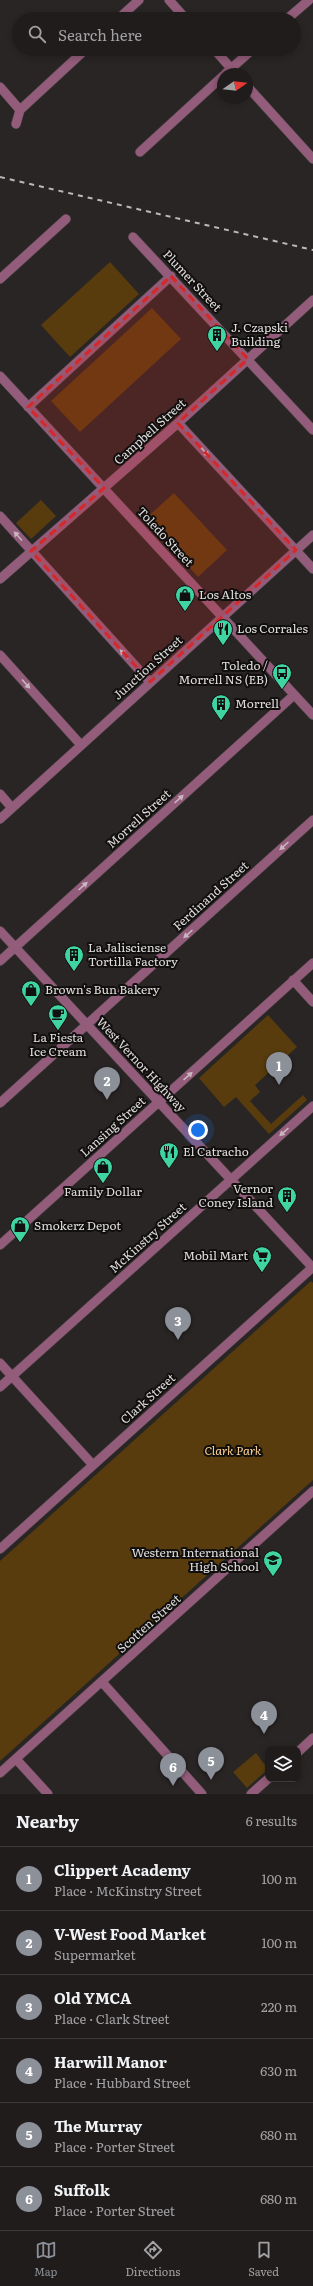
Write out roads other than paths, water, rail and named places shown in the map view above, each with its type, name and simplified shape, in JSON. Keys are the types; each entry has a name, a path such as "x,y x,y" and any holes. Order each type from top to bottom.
{"street":[{"path":"126,12 139,0"},
{"path":"169,0 180,12"},
{"path":"295,12 309,0"},
{"path":"16,124 20,110 78,56"},
{"path":"218,56 226,68"},
{"path":"234,68 246,56"},
{"path":"140,152 217,84"},
{"path":"0,87 20,110"},
{"path":"253,93 313,159"},
{"path":"0,279 66,219"},
{"name":"Plumer Street","path":"134,237 172,276 313,430"},
{"path":"28,407 172,276"},
{"name":"Campbell Street","path":"0,579 311,305"},
{"name":"Toledo Street","path":"0,376 313,715"},
{"path":"178,423 313,569"},
{"path":"0,516 150,682"},
{"name":"Junction Street","path":"0,819 313,535"},
{"path":"0,655 81,745"},
{"name":"Morrell Street","path":"0,961 294,695"},
{"path":"0,794 12,808"},
{"name":"Ferdinand Street","path":"0,1103 313,820"},
{"name":"West Vernor Highway","path":"0,931 313,1267"},
{"name":"Lansing Street","path":"0,1245 313,962"},
{"path":"293,980 313,1002"},
{"name":"McKinstry Street","path":"0,1387 313,1106"},
{"name":"Clark Street","path":"0,1548 313,1267"},
{"path":"0,1363 93,1465"},
{"name":"Scotten Street","path":"0,1773 313,1492"},
{"path":"102,1682 202,1794"},
{"path":"301,1749 313,1738"},
{"path":"16,1759 48,1794"},
{"path":"251,1794 265,1782"}],"railway":[{"path":"0,177 313,250"}],"place":[{"name":"J. Czapski Building","path":"217,352"},
{"name":"Los Altos","path":"185,612"},
{"name":"Los Corrales","path":"223,646"},
{"name":"Toledo / Morrell NS (EB)","path":"282,690"},
{"name":"Morrell","path":"221,721"},
{"name":"La Jalisciense Tortilla Factory","path":"74,972"},
{"name":"Brown's Bun Bakery","path":"31,1007"},
{"name":"La Fiesta Ice Cream","path":"58,1031"},
{"name":"Clippert Academy","path":"279,1085"},
{"name":"V-West Food Market","path":"107,1100"},
{"name":"El Catracho","path":"169,1169"},
{"name":"Family Dollar","path":"103,1184"},
{"name":"Vernor Coney Island","path":"287,1213"},
{"name":"Smokerz Depot","path":"20,1243"},
{"name":"Mobil Mart","path":"262,1273"},
{"name":"Old YMCA","path":"178,1340"},
{"name":"Western International High School","path":"273,1577"},
{"name":"Harwill Manor","path":"264,1734"},
{"name":"The Murray","path":"211,1780"},
{"name":"Suffolk","path":"173,1786"}],"park label":[{"name":"Clark Park","path":"233,1451"}]}
